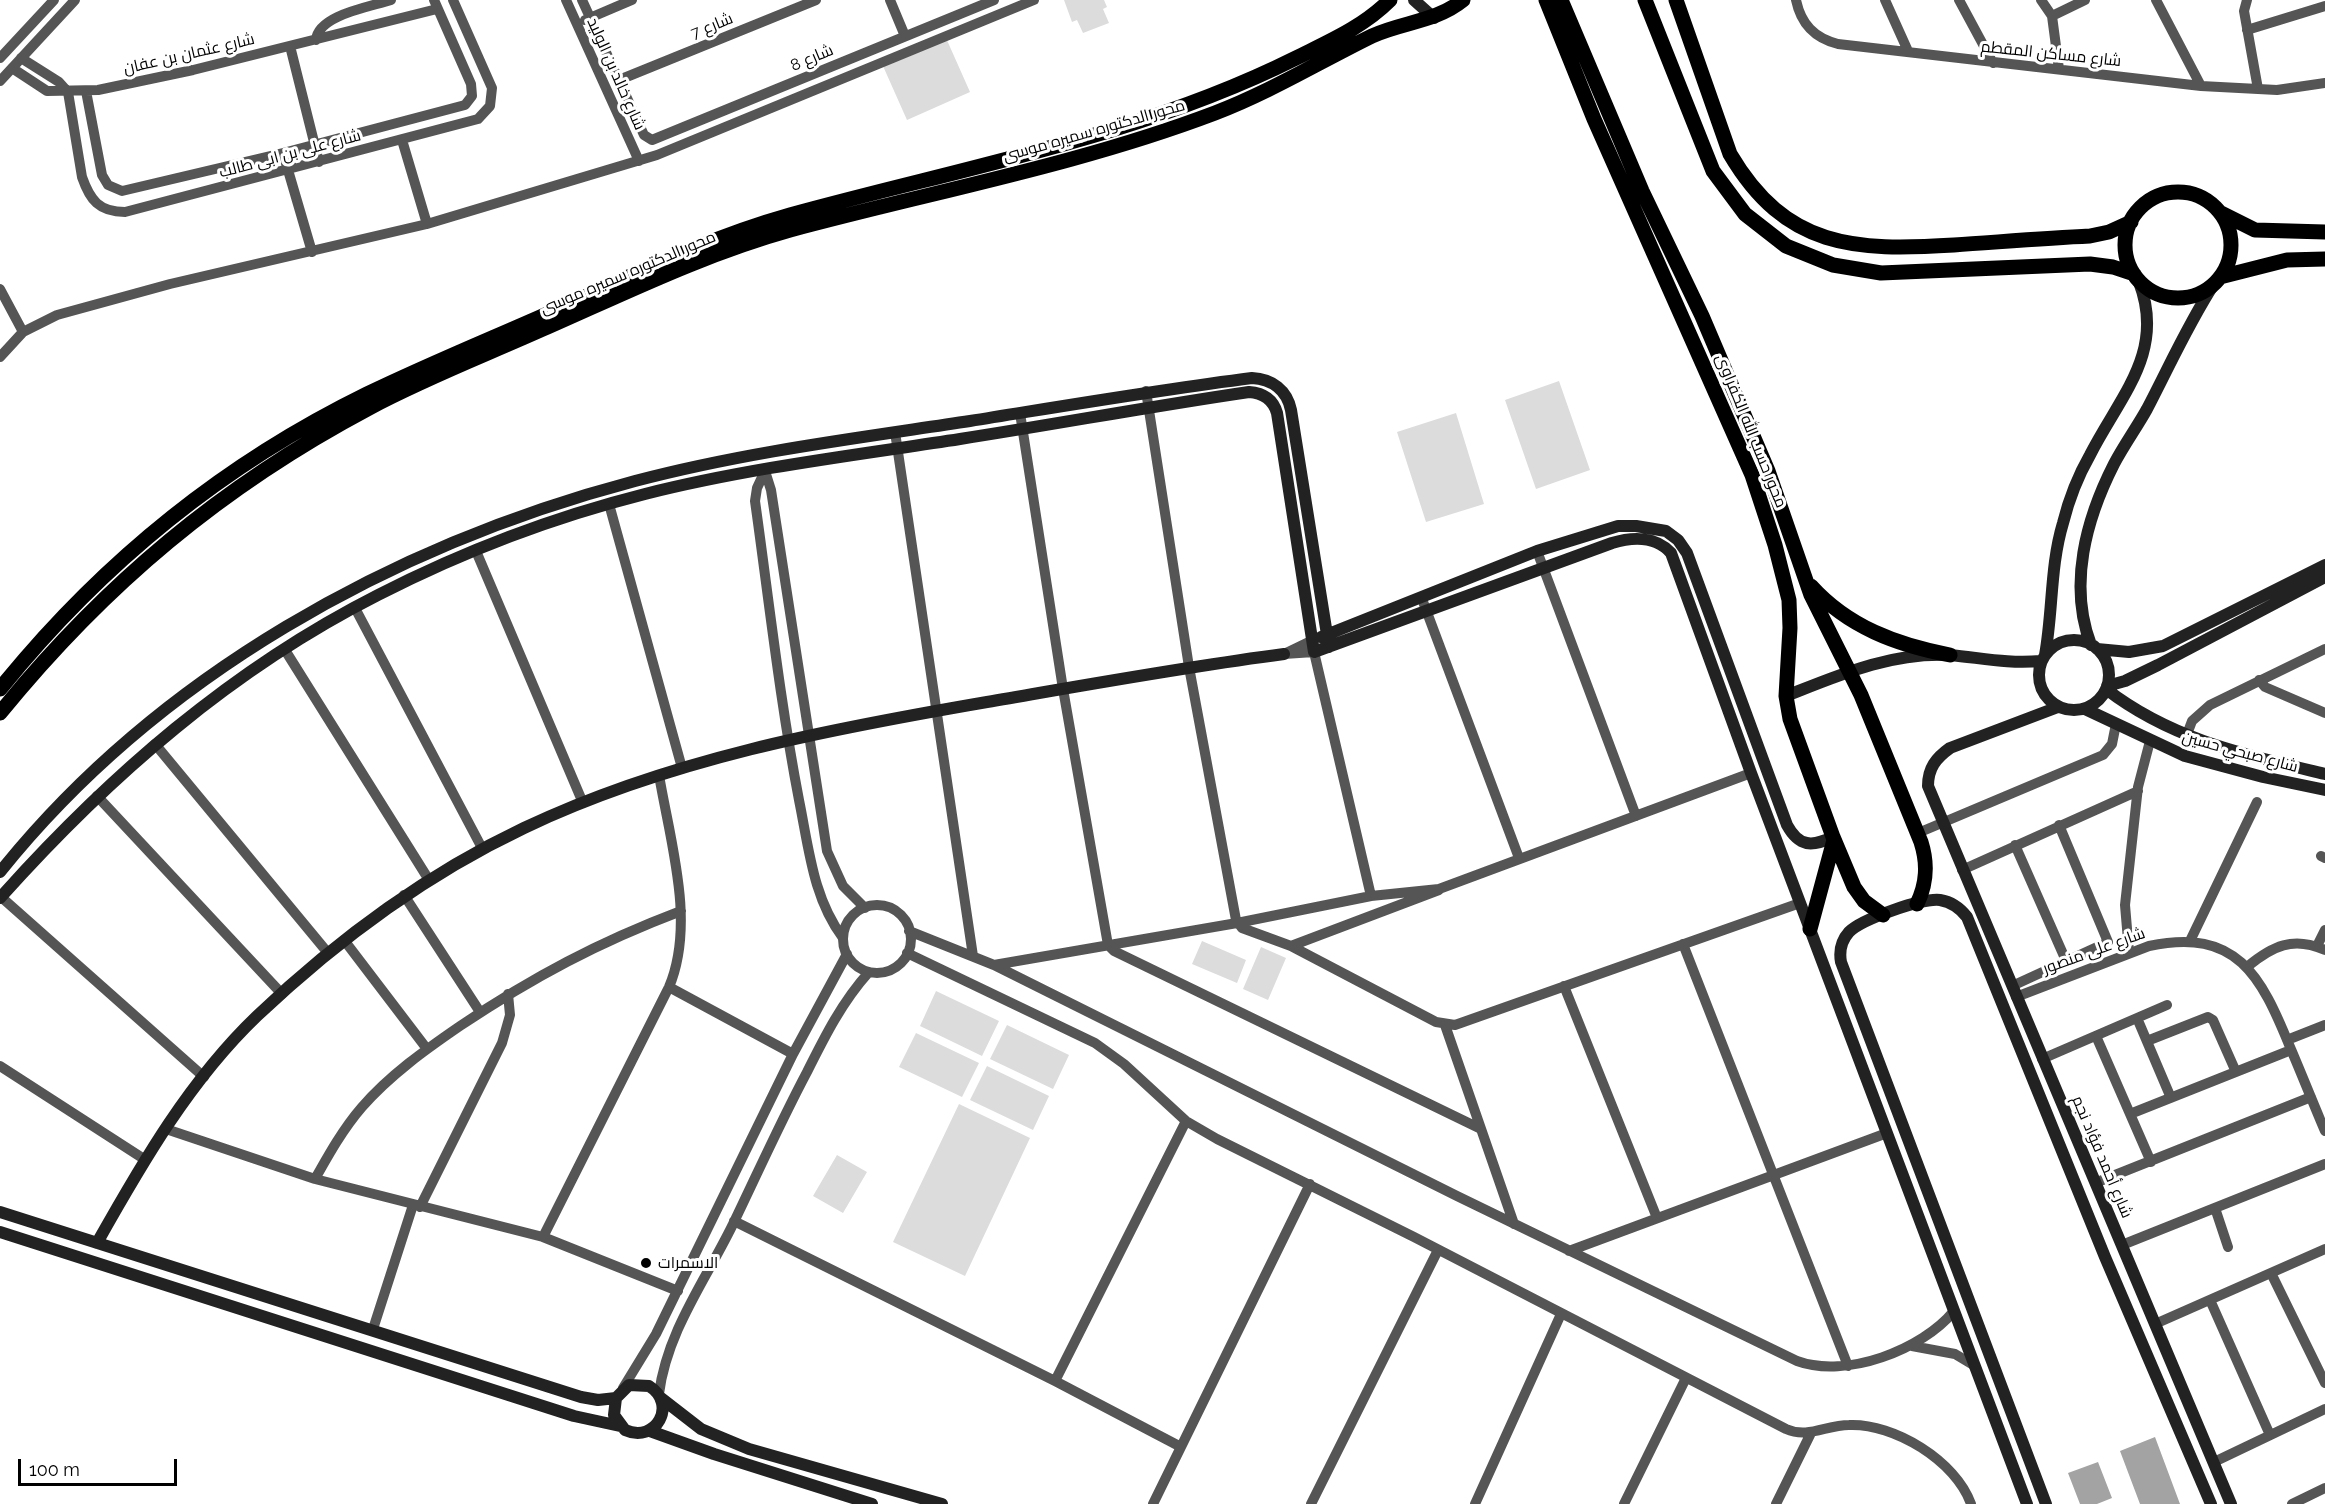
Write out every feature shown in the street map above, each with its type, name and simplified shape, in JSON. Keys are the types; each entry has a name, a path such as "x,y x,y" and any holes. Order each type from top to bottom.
{"main road":[{"name":"محور الدكتوره سميره موسى","path":"0,689 29,653 111,570 190,503 270,447 367,394 703,244 785,217 1101,132 1183,107 1253,80 1352,30 1390,0"},
{"name":"محور الدكتوره سميره موسى","path":"0,713 81,620 160,547 278,460 373,406 707,257 788,231 989,180 1167,129 1260,95 1390,28 1434,18 1446,13 1463,0"},
{"name":"محور حسب الله الكفراوى","path":"1546,0 1565,29 1702,316 1754,436 1803,577 1848,671 1918,833 1926,868 1924,887 1917,904"},
{"name":"محور حسب الله الكفراوى","path":"1561,0 1565,29 1628,199 1739,441 1765,510 1790,613 1786,696 1790,719 1833,839 1858,894 1883,915"},
{"path":"1645,0 1713,171 1745,214 1786,246 1833,265 1881,273 2090,264 2113,267 2137,278 2163,296 2181,298 2199,294 2217,280 2229,260 2231,242 2226,224 2217,209"},
{"path":"1676,0 1730,154 1738,169 1772,207 1816,234 1865,248 1899,248 2090,236 2109,232 2131,222"},
{"path":"2137,278 2125,248 2131,222 2142,207 2166,194 2193,195 2234,222 2255,230 2325,232"},
{"path":"2217,280 2287,260 2325,259"},
{"path":"1803,577 1829,603 1859,625 1893,641 1950,656"},
{"path":"1810,929 1833,839"}],"street":[{"path":"0,58 54,0"},
{"path":"0,81 75,0"},
{"path":"316,40 318,31 328,20 390,0"},
{"name":"شارع على بن ابى طالب","path":"68,92 82,177 91,198 105,210 125,212 288,171 478,119 490,106 492,88 453,0"},
{"name":"شارع خالد بن الوليد","path":"566,0 639,161"},
{"name":"شارع خالد بن الوليد","path":"582,0 644,135"},
{"path":"577,23 632,0"},
{"name":"شارع 7","path":"619,80 816,0"},
{"path":"890,0 905,36"},
{"name":"شارع 8","path":"644,135 647,139 655,140 994,0"},
{"path":"0,357 23,332 39,322 69,312 170,284 427,224 680,147 1034,0"},
{"path":"1414,0 1434,18"},
{"name":"شارع مساكن المقطم","path":"1796,0 1804,22 1826,41 1993,63 2201,86 2295,89 2325,83"},
{"path":"1884,0 1908,51"},
{"path":"1959,0 1993,63"},
{"path":"2041,0 2052,16 2059,69"},
{"path":"2052,16 2085,0"},
{"path":"2156,0 2201,86"},
{"path":"2247,0 2244,11 2258,89"},
{"name":"شارع عثمان بن عفان","path":"12,68 45,90 86,91 193,70 316,40 436,4"},
{"name":"شارع على بن ابى طالب","path":"86,91 102,175 108,185 117,190 283,153 398,124 469,101 471,84 436,4"},
{"path":"2247,30 2325,6"},
{"path":"290,46 319,162"},
{"path":"21,58 59,82 68,92"},
{"path":"402,140 427,224"},
{"path":"283,153 312,252"},
{"path":"2137,278 2148,315 2145,351 2137,373 2090,454 2068,506 2053,567 2043,658 2038,676 2042,691 2058,707 2071,710 2085,709 2097,701 2107,688 2158,665 2325,577"},
{"path":"2107,688 2109,670 2094,647 2083,619 2080,592 2086,541 2098,502 2115,462 2217,280"},
{"path":"0,289 23,332"},
{"path":"0,872 37,829 83,782 134,737 206,680 316,610 430,552 545,508 605,489 762,454 1146,391 1252,378 1265,379 1282,390 1292,410 1329,647"},
{"path":"1146,391 1189,666 1238,923 1242,928 1291,946 1445,1025 1462,1024 1800,903"},
{"path":"204,1077 0,897 97,796 155,744 217,695 285,650 355,608 476,551 609,504 682,485 1148,407 1249,392 1261,394 1273,403 1277,413 1314,646 1371,896"},
{"path":"1020,413 1063,688 1108,945 1114,951 1481,1129"},
{"path":"895,432 973,956"},
{"path":"762,454 771,490 829,857 843,885 865,908"},
{"path":"679,471 682,485"},
{"path":"765,471 759,482 755,501 788,741 817,888 826,912 843,938 847,954 858,967 879,973 893,969 907,953 909,930 902,917 889,908 865,908 848,923 843,938"},
{"path":"609,504 682,768"},
{"path":"1314,646 1327,634 1422,599 1538,551 1618,526 1655,535 1674,536 1687,553 1790,831 1797,840 1808,844 1818,844 1833,839"},
{"path":"97,1244 144,1159 204,1077 250,1023 328,953 404,895 482,849 549,816 659,775 809,735 936,710 1189,666 1284,654 1314,646 1329,647 1619,541 1655,535"},
{"path":"1655,535 1674,559 1751,773 2027,1504"},
{"path":"476,551 583,803"},
{"path":"1538,551 1636,816"},
{"path":"1786,696 1848,671 1906,658 1950,656 2001,663 2043,658 2056,645 2070,640 2094,647 2129,652 2163,646 2325,565"},
{"path":"1422,599 1519,858"},
{"path":"355,608 482,849"},
{"path":"2186,737 2192,721 2203,710 2325,649"},
{"path":"285,650 429,880"},
{"path":"206,680 217,695"},
{"path":"2259,680 2267,688 2325,713"},
{"name":"شارع صبحي حسين","path":"2107,688 2142,714 2186,737 2224,750 2325,774"},
{"name":"شارع أحمد فؤاد نجم","path":"2058,707 1950,748 1936,760 1928,777 1928,786 2231,1504"},
{"name":"شارع صبحي حسين","path":"2085,709 2150,741 2203,762 2325,790"},
{"path":"1918,833 2103,755 2112,744 2116,724"},
{"path":"2128,952 2125,905 2138,791 2150,741"},
{"path":"155,744 328,953"},
{"path":"994,965 1238,923 1371,896 1439,889 1751,773"},
{"path":"543,1237 669,987 681,947 681,910 659,775"},
{"path":"1962,870 2015,844 2138,791"},
{"path":"97,796 282,994"},
{"path":"2190,941 2257,802"},
{"path":"2014,992 2106,945 2109,940 2059,825"},
{"path":"2015,844 2067,963"},
{"path":"1291,946 1435,893 1439,889"},
{"path":"404,895 480,1012"},
{"name":"شارع أحمد فؤاد نجم","path":"2046,1504 1841,962 1842,944 1849,933 1883,915 1917,904 1943,900 1956,906 1966,917 2105,1257 2211,1504"},
{"path":"315,1179 334,1145 361,1108 393,1076 427,1049 545,971 592,947 681,910"},
{"path":"909,930 994,965 1514,1224 1797,1361 1819,1367 1848,1366 1912,1346 1954,1311"},
{"path":"2247,967 2276,946 2296,942 2321,948 2325,930"},
{"path":"344,940 427,1049"},
{"name":"شارع على منصور","path":"2014,992 2128,952 2169,942 2190,941 2218,948 2247,967 2271,999 2325,1131"},
{"path":"1683,944 1848,1366"},
{"path":"907,953 1095,1043 1124,1064 1186,1120 1217,1139 1310,1184 1792,1432 1811,1433 1851,1425 1888,1432 1941,1461 1960,1481 1971,1504"},
{"path":"620,1426 614,1415 620,1393 656,1334 678,1292 794,1054 847,954"},
{"path":"650,1431 656,1426 663,1413 660,1396 662,1375 673,1339 836,1016 849,994 869,972"},
{"path":"1564,986 1657,1218"},
{"path":"669,987 794,1054"},
{"path":"373,1329 417,1206 502,1043 510,1015 508,994"},
{"path":"2042,1059 2167,1005"},
{"path":"2147,1041 2208,1017 2212,1020 2236,1072"},
{"path":"2137,1018 2172,1098"},
{"path":"1445,1025 1514,1224"},
{"path":"2130,1114 2236,1072 2325,1025"},
{"path":"2096,1036 2151,1162"},
{"path":"0,1066 144,1159"},
{"path":"2095,1183 2311,1097"},
{"path":"1055,1381 1186,1120"},
{"path":"166,1129 315,1179 543,1237 678,1292"},
{"path":"1569,1251 1887,1133"},
{"path":"2121,1245 2325,1164"},
{"path":"1153,1504 1310,1184"},
{"path":"2215,1208 2228,1247"},
{"path":"872,1504 714,1454 650,1431 631,1433 620,1426 574,1416 2,1232 4,1214 373,1329 581,1397 598,1400 643,1384 701,1429 749,1449 942,1504"},
{"path":"734,1221 1055,1381 1181,1448"},
{"path":"2155,1324 2325,1249"},
{"path":"1311,1504 1438,1250"},
{"path":"2271,1273 2320,1361 2325,1383"},
{"path":"2210,1300 2270,1435"},
{"path":"1475,1504 1561,1314"},
{"path":"1912,1346 1948,1352 1975,1366"},
{"path":"1624,1504 1686,1378"},
{"path":"1982,1385 1992,1386 1998,1379"},
{"path":"2214,1462 2325,1409"},
{"path":"1998,1429 2006,1422 2015,1424"},
{"path":"1776,1504 1811,1433"},
{"path":"2299,1503 2325,1488"}],"shaded area":[{"path":"1064,0 1104,0 1107,7 1103,9 1109,23 1083,33 1077,20 1072,22"},
{"path":"946,38 970,92 907,120 883,66"},
{"path":"1559,381 1590,470 1536,489 1505,400"},
{"path":"1456,413 1484,504 1426,522 1397,432"},
{"path":"1202,941 1246,960 1237,983 1192,964"},
{"path":"1261,947 1286,958 1268,1000 1243,989"},
{"path":"936,991 999,1021 982,1056 920,1026"},
{"path":"1007,1025 1069,1055 1053,1089 990,1059"},
{"path":"916,1033 979,1063 962,1097 899,1067"},
{"path":"987,1066 1049,1096 1033,1130 970,1100"},
{"path":"959,1104 1030,1138 965,1276 893,1242"},
{"path":"837,1155 867,1172 843,1213 813,1196"},
{"path":"2155,1437 2180,1504 2140,1504 2120,1451"},
{"path":"2098,1462 2112,1498 2097,1504 2080,1504 2068,1473"}],"place":[{"name":"الاسمرات","path":"646,1263"}]}
